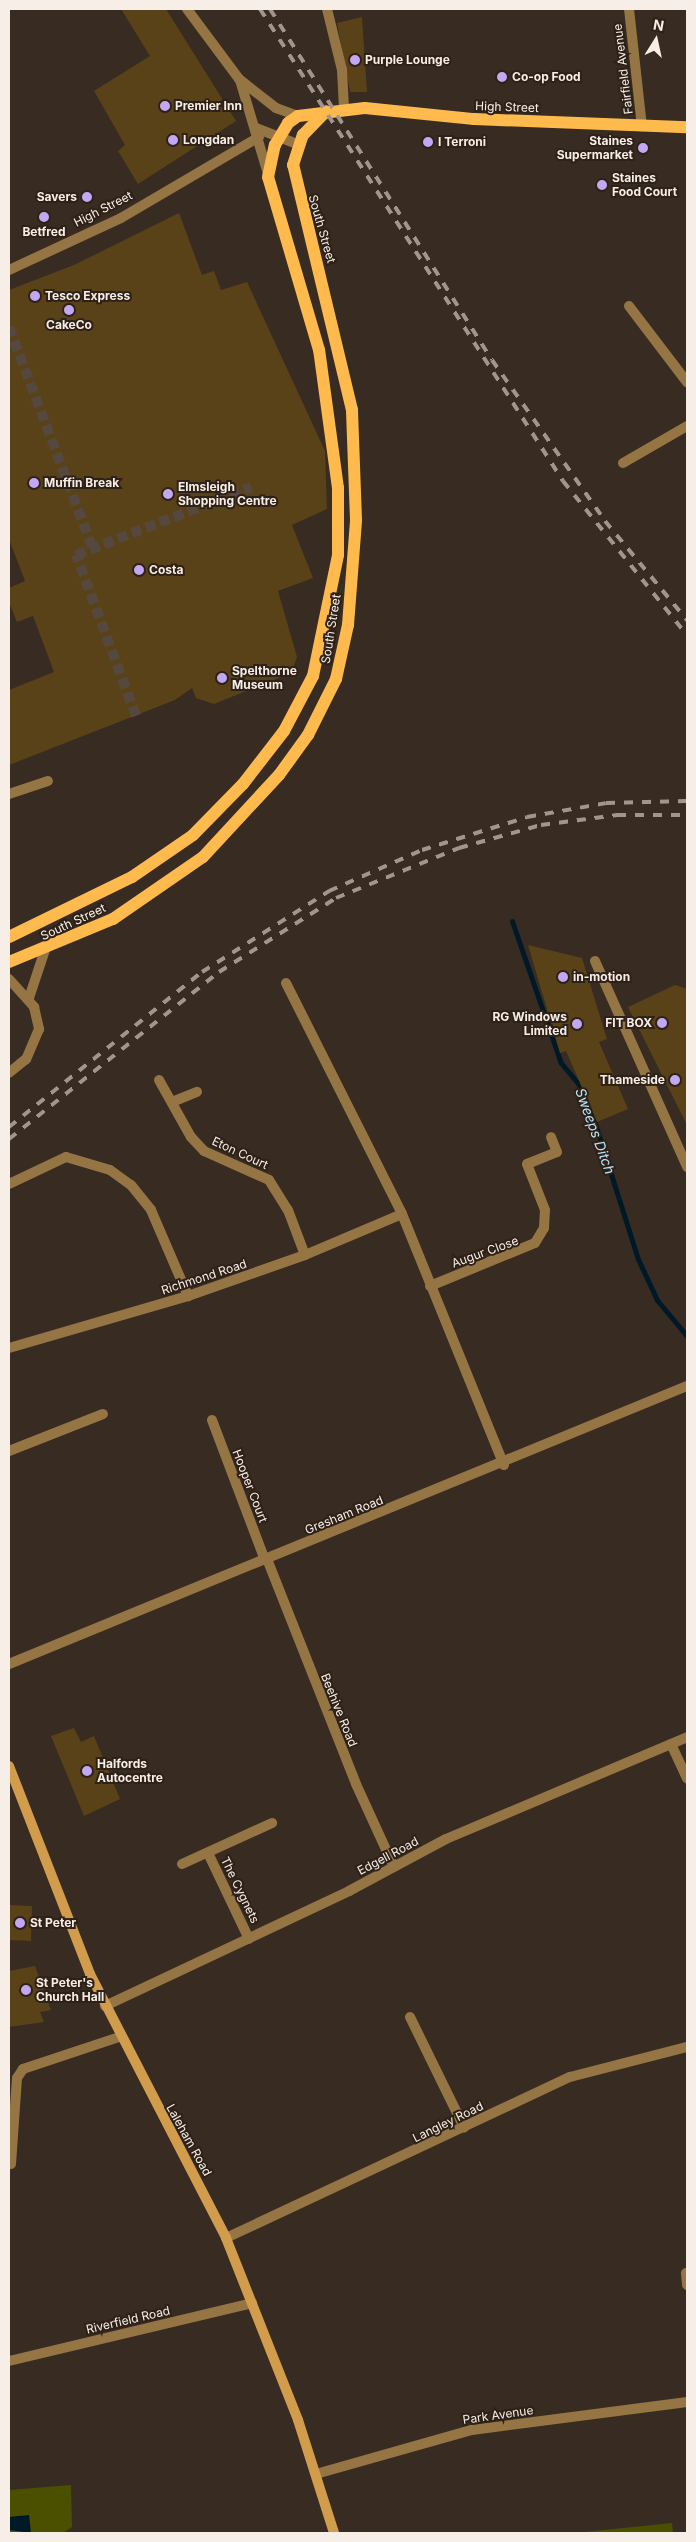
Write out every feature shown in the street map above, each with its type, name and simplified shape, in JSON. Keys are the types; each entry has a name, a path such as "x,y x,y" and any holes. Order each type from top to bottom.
{"main road":[{"name":"High Street","path":"298,116 344,109 687,128"},
{"path":"297,144 326,111"},
{"path":"268,177 279,135 298,116"},
{"name":"South Street","path":"9,962 45,950 121,914 225,837 308,735 344,655 357,493 352,410 296,188 297,144"},
{"name":"South Street","path":"9,937 132,877 193,835 243,784 284,731 312,676 338,555 336,454 319,350 268,177"},
{"name":"Laleham Road","path":"9,1766 119,2037 226,2238 316,2474 334,2533"}],"street":[{"path":"188,9 239,79 276,108 298,116"},
{"path":"327,9 342,70 344,109"},
{"name":"Fairfield Avenue","path":"629,9 642,126"},
{"path":"239,79 258,132 268,177"},
{"path":"258,132 279,135 297,144"},
{"name":"High Street","path":"9,270 120,218 225,155 258,132"},
{"path":"629,306 687,382"},
{"path":"623,463 687,426"},
{"path":"9,794 48,781"},
{"path":"29,998 45,950"},
{"path":"595,961 687,1168"},
{"path":"9,979 29,998 38,1017 36,1042 26,1059 9,1072"},
{"path":"286,983 402,1214 504,1465"},
{"name":"Eton Court","path":"160,1080 204,1151 269,1180 288,1210 305,1256"},
{"path":"172,1102 197,1092"},
{"name":"Augur Close","path":"430,1286 535,1243 544,1228 544,1210 528,1164 557,1152 551,1137"},
{"path":"9,1184 66,1157 110,1170 132,1185 151,1210 188,1296"},
{"name":"Richmond Road","path":"9,1348 188,1296 305,1256 402,1214"},
{"name":"Gresham Road","path":"9,1664 504,1465 687,1386"},
{"path":"9,1451 103,1414"},
{"name":"Hooper Court","path":"212,1420 266,1560"},
{"name":"Beehive Road","path":"266,1560 352,1776 394,1867"},
{"name":"Edgell Road","path":"105,2006 249,1939 446,1839 687,1737"},
{"path":"671,1744 687,1779"},
{"name":"The Cygnets","path":"182,1864 272,1823"},
{"name":"The Cygnets","path":"208,1852 249,1939"},
{"path":"410,2017 464,2127"},
{"path":"11,2164 17,2078 23,2069 119,2037"},
{"name":"Langley Road","path":"226,2238 570,2077 687,2047"},
{"path":"686,2273 687,2285"},
{"name":"Riverfield Road","path":"9,2361 252,2303"},
{"name":"Park Avenue","path":"316,2474 472,2430 687,2402"}],"green space":[{"path":"71,2485 72,2527 63,2533 9,2533 9,2490"},
{"path":"672,2523 673,2533 575,2533"}],"water":[{"path":"29,2515 31,2533 9,2530 9,2517"}],"building":[{"name":"Premier Inn","path":"121,9 166,9 236,121 138,184 118,151 125,145 94,91 150,56"},
{"name":"Purple Lounge","path":"362,17 367,92 350,92 337,23"},
{"name":"Elmsleigh Shopping Centre","path":"179,213 202,275 214,271 221,290 247,282 325,451 327,509 292,525 313,578 278,591 297,657 291,673 214,704 196,698 192,688 175,700 9,765 9,690 54,672 33,616 17,622 9,602 9,588 25,581 9,539 9,290 74,265"},
{"path":"528,945 582,958 607,1039 599,1042 628,1109 597,1122 566,1051 560,1053"},
{"name":"FIT BOX","path":"675,985 687,989 687,1125 628,1007"},
{"name":"Halfords Autocentre","path":"74,1728 81,1742 94,1736 120,1799 84,1816 51,1736"},
{"name":"St Peter","path":"9,1905 32,1906 31,1941 9,1940"},
{"name":"St Peter's Church Hall","path":"35,1966 51,2010 40,2012 44,2022 9,2027 9,1971"}],"waterway":[{"name":"Sweeps Ditch","path":"512,921 561,1063 578,1083 592,1114 638,1259 657,1300 687,1336"}],"tunnel":[{"path":"9,327 93,549"},
{"path":"136,716 76,555 251,487"}],"railway":[{"path":"260,9 563,481 687,635"},
{"path":"270,9 492,360 605,521 687,620"},
{"path":"9,1127 202,972 329,891 422,850 527,817 606,803 687,801"},
{"path":"9,1139 219,972 336,898 459,848 541,825 617,815 687,815"}],"place":[{"name":"Purple Lounge","path":"355,60"},
{"name":"Co-op Food","path":"502,77"},
{"name":"Premier Inn","path":"165,106"},
{"name":"Longdan","path":"173,140"},
{"name":"I Terroni","path":"428,142"},
{"name":"Staines Supermarket","path":"643,148"},
{"name":"Staines Food Court","path":"602,185"},
{"name":"Savers","path":"87,197"},
{"name":"Betfred","path":"44,217"},
{"name":"Tesco Express","path":"35,296"},
{"name":"CakeCo","path":"69,310"},
{"name":"Muffin Break","path":"34,483"},
{"name":"Elmsleigh Shopping Centre","path":"168,494"},
{"name":"Costa","path":"139,570"},
{"name":"Spelthorne Museum","path":"222,678"},
{"name":"in-motion","path":"563,977"},
{"name":"FIT BOX","path":"662,1023"},
{"name":"RG Windows Limited","path":"577,1024"},
{"name":"Thameside","path":"675,1080"},
{"name":"Halfords Autocentre","path":"87,1771"},
{"name":"St Peter","path":"20,1923"},
{"name":"St Peter's Church Hall","path":"26,1990"}]}
